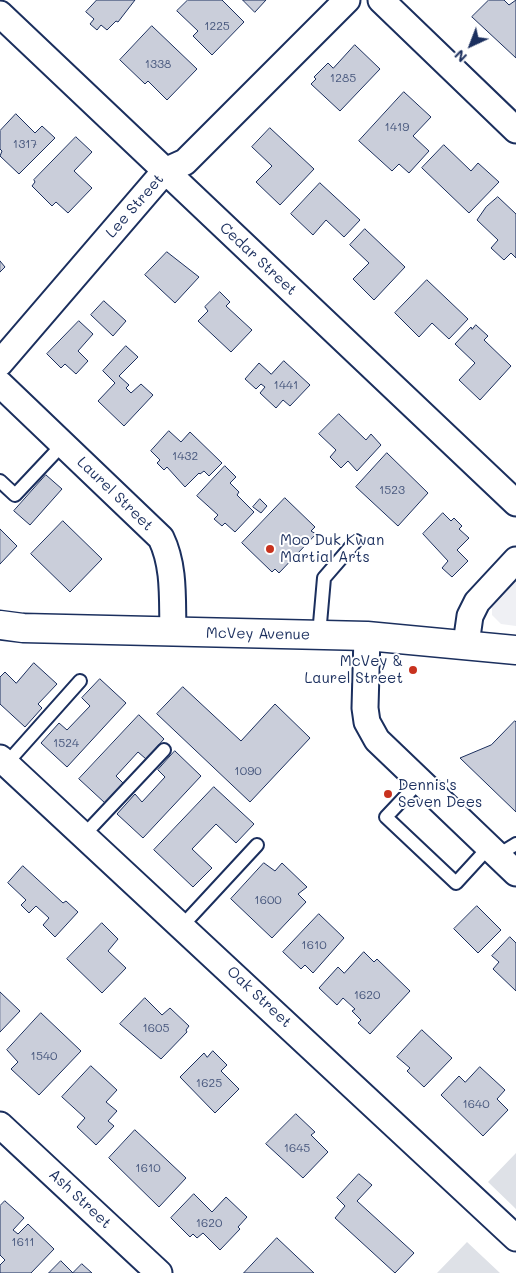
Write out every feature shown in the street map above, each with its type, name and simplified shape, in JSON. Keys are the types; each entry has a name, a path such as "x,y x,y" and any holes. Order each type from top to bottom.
{"main road":[{"name":"McVey Avenue","path":"0,625 173,632 367,636 516,650"}],"street":[{"name":"Lee Street","path":"0,363 165,171 185,162 347,0"},
{"path":"380,0 516,130"},
{"name":"Cedar Street","path":"0,14 516,503"},
{"name":"Laurel Street","path":"0,384 161,538 168,552 173,632"},
{"path":"466,644 470,616 477,602 516,560"},
{"path":"367,636 366,722 377,740 420,781 501,849 516,873"},
{"name":"Oak Street","path":"3,761 516,1238"},
{"name":"Ash Street","path":"0,1125 159,1273"}],"lane":[{"path":"0,481 15,495 63,444"},
{"path":"319,635 324,578 356,541"},
{"path":"3,761 80,681"},
{"path":"84,835 164,750"},
{"path":"420,781 386,817 456,883 501,849"},
{"path":"182,926 257,844"}],"shaded area":[{"path":"516,576 516,626 501,624 492,615 492,604"},
{"path":"516,1153 516,1209 488,1182"},
{"path":"467,1242 500,1273 437,1273"}],"building":[{"path":"97,0 135,0 118,22 116,21 107,30 101,25 97,30 90,24 94,19 86,12"},
{"path":"188,0 222,0 244,22 212,55 193,36 198,31 177,11"},
{"path":"243,0 266,0 255,12"},
{"path":"489,0 504,0 509,5 516,0 516,58 472,17"},
{"path":"152,26 197,69 167,100 148,81 145,84 120,60"},
{"path":"355,45 380,69 340,111 311,84 316,79 314,77 328,63 333,68"},
{"path":"404,92 431,117 413,136 429,151 409,173 399,164 392,171 359,141"},
{"path":"16,114 35,133 42,126 55,138 19,174 0,156 2,151 0,149 0,131"},
{"path":"270,128 314,169 280,205 256,182 272,166 252,147"},
{"path":"76,137 92,152 74,171 92,188 68,213 56,202 52,206 32,186 35,182 34,180"},
{"path":"444,145 471,171 478,163 499,182 469,213 422,168"},
{"path":"320,183 360,220 344,237 326,220 313,235 291,214"},
{"path":"498,197 516,214 516,258 511,253 504,260 491,248 498,240 477,220 486,207"},
{"path":"365,229 405,267 374,300 353,279 369,263 350,245"},
{"path":"167,252 199,277 175,303 145,275"},
{"path":"0,261 5,267 0,272"},
{"path":"427,280 468,319 449,339 432,323 419,337 395,313"},
{"path":"220,292 230,302 226,306 252,330 231,352 198,321 208,311 205,307"},
{"path":"104,301 126,321 113,336 91,315"},
{"path":"79,321 93,334 78,351 88,361 76,374 65,364 61,368 47,354"},
{"path":"476,325 488,336 484,340 511,366 480,400 459,380 475,363 455,344 471,327 472,329"},
{"path":"126,346 138,357 119,376 129,385 126,388 131,393 141,384 153,395 124,426 98,401 115,383 103,371"},
{"path":"284,361 310,385 290,406 283,400 276,408 260,393 265,387 261,384 256,389 245,379 259,363 271,374"},
{"path":"339,414 366,440 371,434 381,445 357,471 348,461 341,468 330,457 336,450 319,434"},
{"path":"169,431 181,442 190,432 222,463 209,476 204,471 199,473 185,487 167,467 164,470 157,463 160,460 151,451"},
{"path":"387,453 428,493 398,526 356,487"},
{"path":"225,466 236,477 230,483 239,492 237,495 254,512 235,532 225,523 222,526 214,519 218,515 197,496"},
{"path":"46,475 62,489 30,525 14,511"},
{"path":"285,498 315,527 311,531 316,534 279,573 275,569 272,572 242,543"},
{"path":"260,499 267,506 261,513 253,507"},
{"path":"443,513 451,521 454,518 462,526 459,529 469,538 457,550 468,561 452,577 442,568 448,561 423,534"},
{"path":"63,521 102,559 70,592 31,554"},
{"path":"0,529 17,546 0,564"},
{"path":"34,663 57,684 38,704 42,708 25,727 0,704 0,677 5,672 16,683"},
{"path":"100,679 126,703 67,767 41,743 59,723 67,730 90,706 82,698"},
{"path":"183,687 241,741 275,704 310,738 250,802 157,714"},
{"path":"139,715 164,739 146,759 138,752 116,776 123,783 105,803 79,779"},
{"path":"515,721 516,812 460,758 491,745"},
{"path":"175,751 201,776 143,838 117,814 135,794 142,802 165,777 158,770"},
{"path":"214,787 254,824 236,843 216,824 192,849 212,868 193,887 154,850"},
{"path":"264,863 275,871 282,863 307,887 298,894 306,902 272,938 231,899"},
{"path":"23,866 63,903 66,901 78,912 55,937 43,925 49,918 36,906 29,913 21,905 26,900 8,883"},
{"path":"477,906 501,930 478,953 454,929"},
{"path":"319,914 344,938 313,973 305,965 301,969 283,952"},
{"path":"102,923 118,939 108,951 126,968 102,993 67,959"},
{"path":"510,937 516,943 516,991 493,969 499,962 492,956"},
{"path":"364,952 374,962 377,959 410,991 370,1034 358,1023 361,1020 352,1011 355,1009 343,998 337,1005 319,988 338,967 344,973"},
{"path":"0,992 20,1011 0,1032"},
{"path":"145,998 162,1015 170,1008 189,1026 186,1030 187,1032 161,1059 120,1024"},
{"path":"41,1013 81,1051 39,1095 11,1069 18,1062 7,1050"},
{"path":"422,1030 452,1058 424,1087 407,1071 410,1068 397,1057"},
{"path":"213,1051 227,1065 221,1071 239,1089 215,1113 180,1077 204,1053 207,1057"},
{"path":"91,1066 117,1090 106,1102 117,1111 108,1121 114,1126 96,1145 77,1127 85,1118 62,1097"},
{"path":"480,1067 505,1090 497,1099 508,1110 483,1136 441,1095 459,1076 465,1082"},
{"path":"296,1114 315,1132 311,1135 328,1152 303,1178 266,1144"},
{"path":"135,1130 186,1178 159,1207 109,1158"},
{"path":"359,1174 372,1185 357,1201 414,1253 395,1273 335,1218 345,1206 337,1198"},
{"path":"194,1194 212,1212 226,1197 247,1217 238,1227 240,1229 220,1250 203,1233 197,1238 193,1234 190,1237 171,1218"},
{"path":"5,1201 24,1218 13,1230 18,1234 28,1224 54,1249 31,1273 0,1273 0,1265 5,1260 0,1255 0,1206"},
{"path":"277,1238 314,1273 244,1273"},
{"path":"61,1261 73,1273 49,1273"},
{"path":"82,1264 92,1273 73,1273"}],"place":[{"name":"Moo Duk Kwan Martial Arts","path":"270,549"},
{"name":"McVey & Laurel Street","path":"413,670"},
{"name":"Dennis's Seven Dees","path":"388,794"}]}
